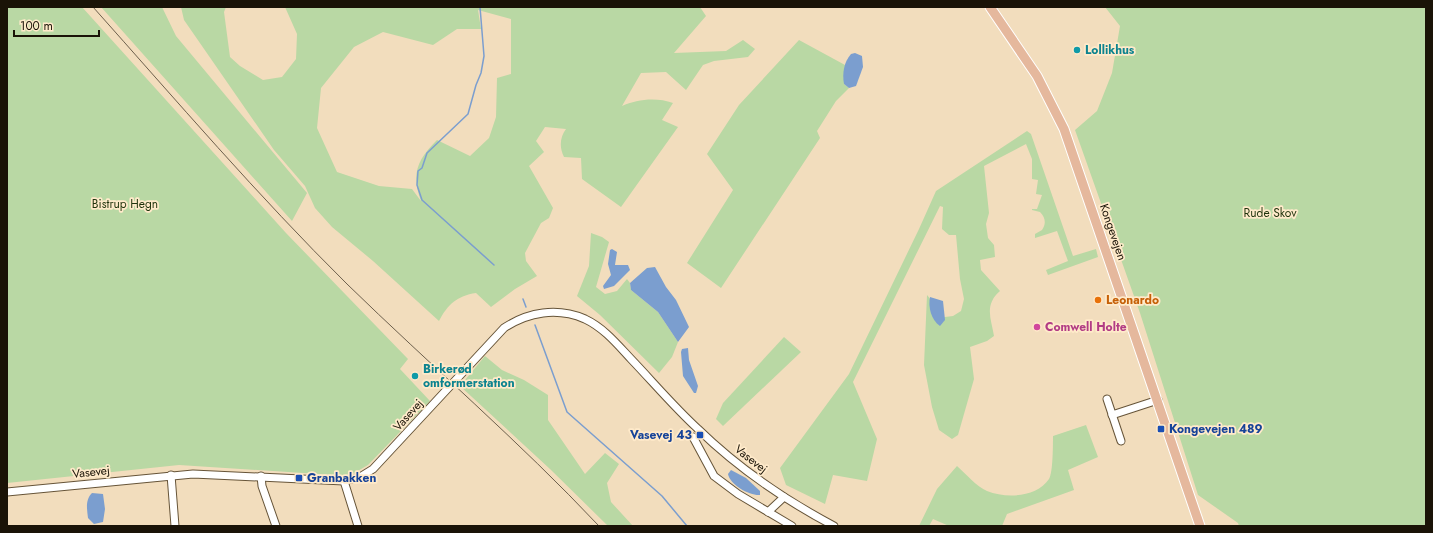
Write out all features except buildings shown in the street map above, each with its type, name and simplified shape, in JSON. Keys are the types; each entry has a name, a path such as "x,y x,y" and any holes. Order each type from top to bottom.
{"main road":[{"name":"Kongevejen","path":"990,7 1037,76 1073,150 1200,526"}],"street":[{"name":"Vasevej","path":"7,492 171,475 261,476 344,481 360,477 373,469 504,328 529,316 558,313 576,316 602,329 698,429 739,464 784,496 834,526"},
{"path":"1107,399 1121,441"},
{"path":"1112,415 1158,400"},
{"path":"693,437 714,476 738,494 792,526"},
{"path":"171,475 175,526"},
{"path":"261,476 262,486 276,526"},
{"path":"344,481 358,526"},
{"path":"768,512 784,496"}],"green space":[{"name":"Bistrup Hegn","path":"7,7 82,7 286,233 408,359 400,369 430,401 368,465 349,476 179,465 7,483"},
{"path":"101,7 162,7 176,36 307,193 292,221"},
{"path":"181,7 226,7 224,12 230,57 240,66 263,80 282,77 296,59 297,34 285,7 700,7 706,16 674,53 726,51 743,40 755,49 748,57 714,61 703,65 686,90 666,72 641,73 622,106 634,102 654,99 673,103 662,120 678,127 621,207 582,179 581,158 564,157 561,150 561,142 562,135 566,129 545,127 536,141 544,152 529,166 553,208 549,218 541,223 525,253 526,261 537,276 515,289 491,307 476,293 463,296 450,305 439,321 373,261 332,227 315,208 305,186 274,150 184,20","holes":["478,10 511,19 511,74 497,78 496,117 489,138 470,156 437,140 425,154 416,175 416,183 421,201 412,189 379,186 337,172 317,128 321,88 354,47 383,32 433,45 457,29 481,29"]},
{"name":"Rude Skov","path":"1105,7 1426,7 1426,526 1239,526 1238,523 1198,495 1140,313 1075,130 1097,111 1112,73 1120,26"},
{"path":"799,40 845,65 844,84 849,88 836,101 817,131 820,138 721,288 687,263 733,190 707,154 739,105"},
{"path":"1027,131 1031,134 1073,256 1096,249 1098,257 1048,275 1046,270 1068,261 1057,231 1035,238 1035,234 1042,230 1045,221 1040,212 1032,210 1037,209 1042,195 1036,194 1038,180 1032,179 1032,159 1026,144 984,166 989,213 986,224 988,238 994,245 995,257 980,260 981,270 1000,291 995,296 990,307 990,318 994,336 987,341 970,347 974,379 958,435 952,439 939,430 932,407 924,365 927,295 932,301 937,318 953,316 961,311 964,299 960,279 956,235 949,235 942,229 943,207 940,206 853,382 877,439 867,481 833,475 825,504 786,485 780,468 849,374 936,191"},
{"path":"591,233 602,237 609,242 596,287 605,294 617,291 627,279 630,283 631,290 658,312 678,342 672,357 659,373 600,315 577,296 589,266"},
{"path":"784,337 801,352 723,426 716,419 723,403"},
{"path":"485,356 502,370 524,380 548,395 548,420 585,474 605,453 619,464 607,483 611,502 633,526 608,526 550,469 460,386"},
{"path":"1086,425 1098,457 1068,470 1074,490 1007,514 1002,526 949,526 933,519 929,526 919,526 937,489 957,466 983,489 995,494 1021,495 1029,493 1037,490 1049,479 1052,465 1053,436"}],"water":[{"path":"855,53 862,56 863,67 856,86 849,88 844,84 844,68 851,54"},
{"path":"612,249 617,252 615,265 628,265 630,270 614,286 604,289 603,286 611,275 608,264 610,250"},
{"path":"655,267 666,287 676,300 689,327 678,342 658,312 631,290 630,283 647,268"},
{"path":"930,297 943,301 945,320 940,326 932,317 929,305"},
{"path":"688,348 689,360 698,386 696,393 694,393 683,376 681,352 682,349"},
{"path":"731,470 746,478 760,491 760,495 751,494 736,486 728,474"},
{"path":"92,493 103,494 105,509 103,522 94,524 88,518 87,508 88,499"}],"waterway":[{"path":"480,7 484,56 481,73 468,114 427,153 422,168 418,171 417,185 422,200 494,265"},
{"path":"523,299 526,307"},
{"path":"535,325 567,412 662,496 687,526"}],"tram line":[{"path":"93,7 281,217 314,251 378,314 506,433 599,526"}],"place":[{"name":"Lollikhus","path":"1077,50"},
{"name":"Leonardo","path":"1098,300"},
{"name":"Comwell Holte","path":"1037,327"},
{"name":"Birkerød omformerstation","path":"415,376"},
{"name":"Kongevejen 489","path":"1161,429"},
{"name":"Vasevej 43","path":"700,435"},
{"name":"Granbakken","path":"299,478"}]}
